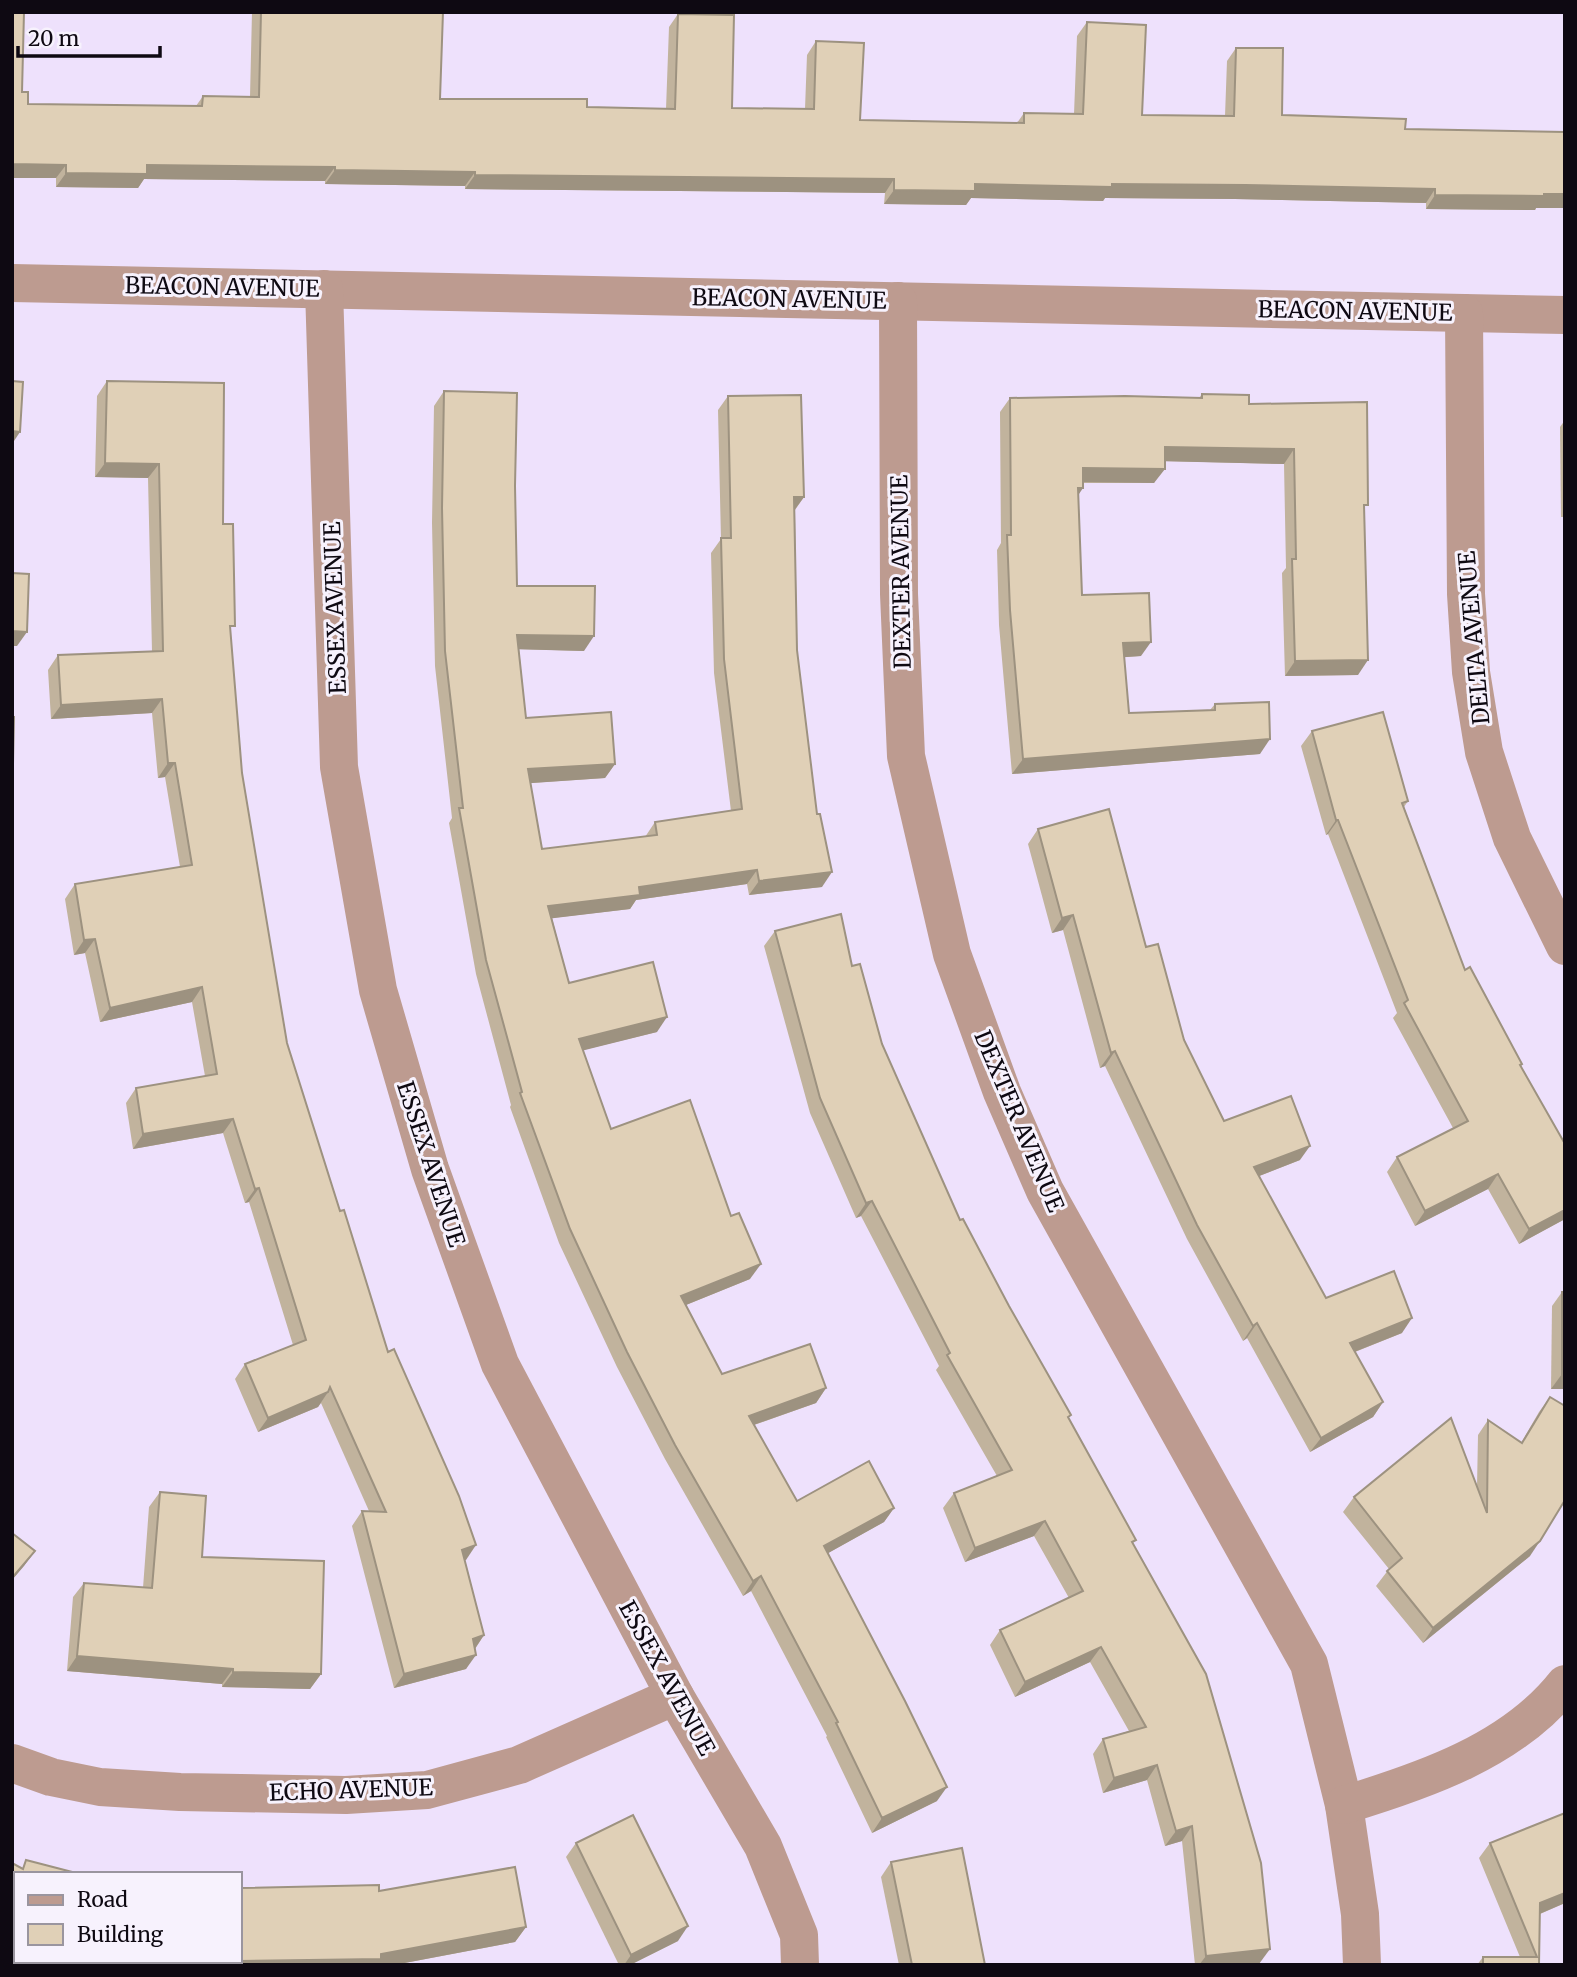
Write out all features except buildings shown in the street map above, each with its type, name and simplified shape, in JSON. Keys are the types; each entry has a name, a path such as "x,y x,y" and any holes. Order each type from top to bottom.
{"street":[{"name":"BEACON AVENUE","path":"12,283 1565,315"},
{"name":"ESSEX AVENUE","path":"324,289 339,767 378,990 430,1169 500,1364 675,1696 763,1846 799,1935 800,1965"},
{"name":"DEXTER AVENUE","path":"898,301 899,594 906,756 952,954 1002,1092 1045,1191 1309,1664 1344,1805 1360,1914 1362,1965"},
{"name":"DELTA AVENUE","path":"1464,313 1466,594 1472,672 1484,752 1512,838 1565,946"},
{"path":"1344,1805 1404,1787 1474,1756 1522,1725 1565,1684"},
{"name":"ECHO AVENUE","path":"12,1763 51,1777 100,1787 180,1792 346,1795 426,1790 519,1765 675,1696"}]}
